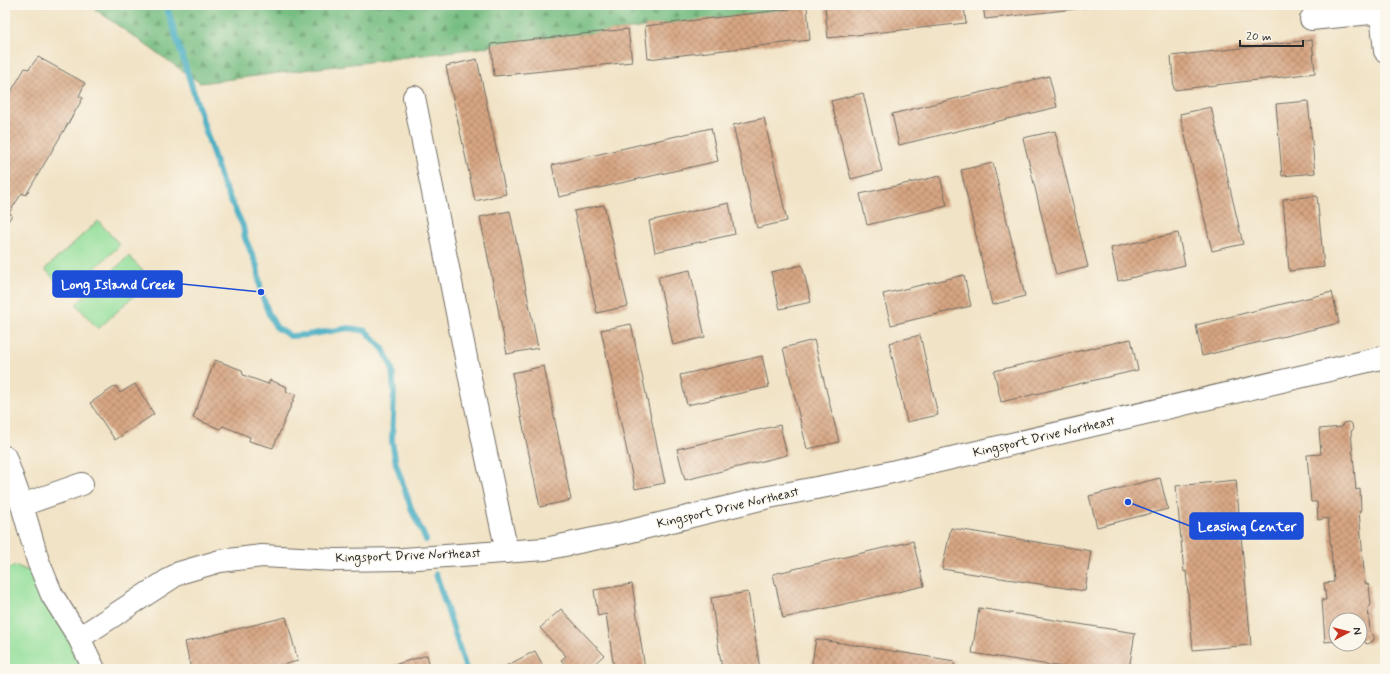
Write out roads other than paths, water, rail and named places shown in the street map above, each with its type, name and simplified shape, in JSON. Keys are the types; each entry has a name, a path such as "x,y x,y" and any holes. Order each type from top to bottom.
{"street":[{"path":"1311,19 1381,9 1385,51"},
{"path":"414,97 470,375 508,552"},
{"name":"Kingsport Drive Northeast","path":"80,638 179,573 220,561 262,556 336,560 403,559 545,549 627,532 769,496 853,481 1385,357"},
{"path":"5,457 22,505 38,561 52,595 80,638 94,669"},
{"path":"22,505 82,484"}],"waterway":[{"path":"166,5 222,182 243,226 245,238 257,266 261,292 268,312 276,327 290,336 307,335 349,328 366,331 383,349 392,368 394,392 392,441 396,464 412,511 426,540"},
{"path":"436,574 466,669"}],"place":[{"name":"Long Island Creek","path":"261,292"},
{"name":"Leasing Center","path":"1128,502"}]}
